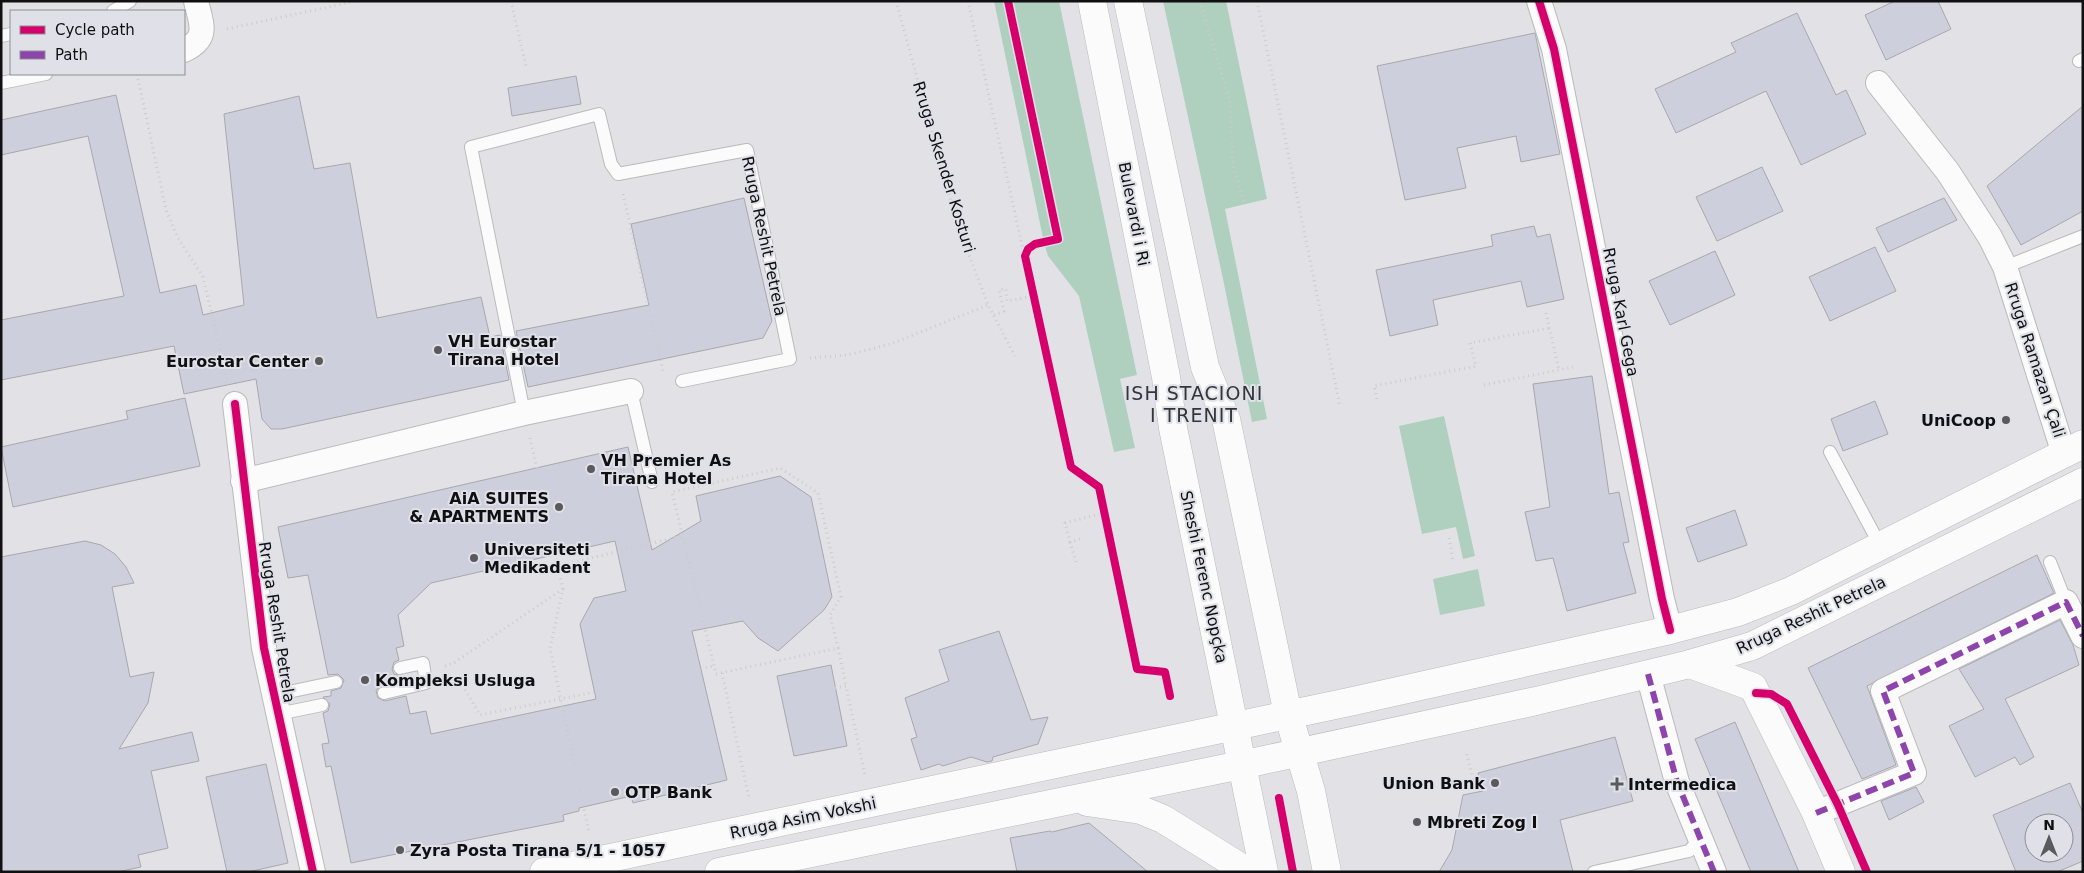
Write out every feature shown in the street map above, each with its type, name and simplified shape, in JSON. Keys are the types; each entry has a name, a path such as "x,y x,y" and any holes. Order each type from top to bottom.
{"main road":[{"name":"Bulevardi i Ri","path":"1092,1 1166,377 1173,428"},
{"path":"1128,1 1205,367 1226,419 1288,714 1311,791 1327,872"},
{"name":"Sheshi Ferenc Nopçka","path":"1173,428 1264,872"},
{"name":"Rruga Reshit Petrela","path":"1288,714 1670,630 1738,612 1778,598 2073,449"},
{"name":"Rruga Reshit Petrela","path":"1299,752 1648,674 1752,646 2083,482"},
{"path":"1670,630 1690,664 1753,687 1816,813 1841,872"},
{"path":"1234,726 1288,714"},
{"name":"Rruga Asim Vokshi","path":"544,872 1234,726"},
{"path":"719,872 1299,752"},
{"path":"1068,799 1141,810 1163,819 1248,872"}],"street":[{"path":"185,49 198,42 202,34 196,1"},
{"name":"Rruga Karl Gega","path":"1539,1 1554,49 1662,599 1670,630"},
{"name":"Rruga Ramazan Çali","path":"1878,83 1948,172 1990,237 2005,267 2073,449"},
{"path":"243,481 524,413 631,392"},
{"name":"Rruga Reshit Petrela","path":"235,404 264,648 313,872"},
{"path":"1816,813 1914,773 1883,691 2066,602 2083,636"},
{"path":"1648,674 1677,782 1714,872"}],"lane":[{"path":"115,10 130,1"},
{"path":"1,84 42,75"},
{"path":"524,413 471,146 600,114 611,164 618,174"},
{"name":"Rruga Reshit Petrela","path":"618,174 746,150 790,359"},
{"name":"Rruga Ramazan Çali","path":"2005,267 2083,236"},
{"path":"682,381 790,359"},
{"path":"631,392 652,482"},
{"path":"1830,452 1881,547"},
{"path":"2050,562 2066,602"},
{"path":"384,693 426,683 423,663 400,668"},
{"path":"276,705 336,682"},
{"path":"276,705 322,705"},
{"path":"1594,872 1689,851 1700,838"}],"path":[{"path":"202,34 356,1"},
{"path":"511,1 526,66"},
{"path":"968,1 1071,467 1099,487 1137,669 1164,672 1170,696"},
{"path":"1200,1 1230,102 1233,166 1244,201"},
{"path":"1257,1 1340,407"},
{"path":"137,75 166,210 178,238 203,277 235,404"},
{"path":"618,174 665,376"},
{"path":"1025,256 1028,249 1035,244"},
{"path":"993,316 1004,312 999,290 1006,289 1007,301 1034,296"},
{"path":"790,359 847,356 891,344 988,305"},
{"path":"1546,313 1560,370"},
{"path":"1377,399 1374,386 1476,366 1470,343 1550,328"},
{"path":"1484,385 1573,367"},
{"path":"531,442 537,468"},
{"path":"838,648 716,674 672,492 780,468 818,493 841,597 830,615 838,648 864,775"},
{"path":"1076,562 1065,523 1104,513"},
{"path":"558,566 682,536"},
{"path":"1449,538 1453,561"},
{"path":"1070,542 1080,539"},
{"path":"555,554 563,588 550,648 575,767"},
{"path":"424,673 455,662 563,588"},
{"path":"701,669 714,666"},
{"path":"722,673 749,798"},
{"path":"460,681 480,716 595,692"},
{"path":"835,688 846,686"},
{"path":"1467,754 1476,792"},
{"path":"580,790 589,832"}],"green space":[{"path":"994,1 1059,1 1137,375 1120,379 1135,448 1114,452 1079,296 1048,256"},
{"path":"1163,1 1226,1 1267,199 1225,209 1267,419 1252,422"},
{"path":"1444,416 1475,556 1463,559 1456,527 1422,534 1399,426"},
{"path":"1478,569 1485,606 1440,615 1433,579"}],"building":[{"path":"1895,1 1938,1 1951,29 1886,60 1865,15"},
{"path":"1797,13 1836,95 1846,90 1866,134 1801,165 1766,91 1676,133 1655,89 1736,52 1731,43"},
{"path":"1535,33 1560,154 1521,162 1516,136 1457,148 1466,188 1405,200 1377,66"},
{"path":"576,76 581,104 512,116 508,88"},
{"path":"116,95 160,293 196,285 203,315 244,305 224,114 299,96 314,169 350,163 377,318 481,297 490,337 500,335 509,380 282,429 271,429 262,419 256,379 184,394 174,346 1,380 1,320 124,296 88,136 1,155 1,120"},
{"path":"2083,106 2083,211 2021,245 1987,186"},
{"path":"1762,167 1783,211 1717,241 1696,197"},
{"path":"744,198 772,321 763,338 528,387 516,331 649,305 631,224"},
{"path":"1944,198 1957,220 1888,252 1876,228"},
{"path":"1534,226 1537,237 1550,234 1564,299 1527,307 1521,281 1433,300 1438,325 1390,336 1376,270 1493,246 1491,235"},
{"path":"1875,247 1896,291 1830,321 1809,277"},
{"path":"1715,251 1735,295 1670,325 1649,281"},
{"path":"1592,376 1609,494 1619,492 1629,542 1623,543 1636,593 1567,611 1553,558 1536,561 1525,512 1550,507 1533,384"},
{"path":"185,398 200,466 13,507 1,447 128,419 126,411"},
{"path":"1875,401 1888,434 1843,451 1831,419"},
{"path":"628,447 652,550 701,521 696,496 780,476 811,497 832,597 824,610 778,651 758,638 743,621 692,631 727,780 633,803 631,796 579,808 579,811 563,815 564,821 351,863 331,766 326,767 322,744 329,743 323,713 328,711 330,704 323,697 331,696 331,691 341,688 344,680 338,674 328,675 308,575 288,578 278,527","holes":["615,541 626,591 594,598 580,624 596,699 431,734 426,711 410,714 406,696 385,701 378,698 376,691 379,687 403,680 402,676 394,674 392,669 394,662 399,660 396,648 404,646 398,615 431,583"]},
{"path":"1735,510 1747,545 1698,562 1686,528"},
{"path":"85,541 101,545 115,554 126,567 134,583 112,587 130,677 154,672 148,703 119,749 192,732 199,761 151,771 168,848 138,855 141,867 117,872 1,872 1,557"},
{"path":"2037,555 2054,593 1867,686 1896,765 1862,779 1808,668"},
{"path":"2060,620 2073,645 2079,665 2005,699 2034,757 2020,765 2015,757 1975,777 1949,726 1984,709 1959,669"},
{"path":"999,631 1031,720 1048,717 1038,744 993,757 992,761 987,762 971,757 943,766 939,764 921,770 911,739 917,737 905,698 949,681 939,650"},
{"path":"831,665 847,746 794,756 777,676"},
{"path":"1735,722 1799,872 1751,872 1695,739"},
{"path":"1615,737 1633,801 1560,820 1573,872 1439,872 1452,850 1463,795 1483,791 1478,773"},
{"path":"266,764 288,863 248,872 227,872 206,777"},
{"path":"2070,783 2083,813 2083,861 2057,872 2016,872 1993,815"},
{"path":"1916,787 1924,802 1889,820 1881,801"},
{"path":"1089,823 1148,872 1017,872 1010,838 1052,832"}],"marked path":[{"path":"1816,813 1914,773 1883,691 2066,602 2083,636"},
{"path":"1648,674 1677,782 1714,872"}],"cycle path":[{"path":"1008,1 1058,239 1035,244 1028,249 1025,256 1071,467 1099,487 1137,669 1165,672 1170,696"},
{"path":"1539,1 1554,49 1662,599 1670,630"},
{"path":"235,404 264,648 313,872"},
{"path":"1756,693 1771,694 1787,704 1838,805 1867,872"},
{"path":"1279,798 1293,872"}],"place":[{"name":"VH Eurostar Tirana Hotel","path":"438,350"},
{"name":"Eurostar Center","path":"319,361"},
{"name":"UniCoop","path":"2006,420"},
{"name":"VH Premier As Tirana Hotel","path":"591,469"},
{"name":"AiA SUITES & APARTMENTS","path":"559,507"},
{"name":"Universiteti Medikadent","path":"474,558"},
{"name":"Kompleksi Usluga","path":"365,680"},
{"name":"Union Bank","path":"1495,783"},
{"name":"Intermedica","path":"1617,784"},
{"name":"OTP Bank","path":"615,792"},
{"name":"Mbreti Zog I","path":"1417,822"},
{"name":"Zyra Posta Tirana 5/1 - 1057","path":"400,850"}],"district":[{"name":"ISH STACIONI I TRENIT","path":"1194,404"}]}
